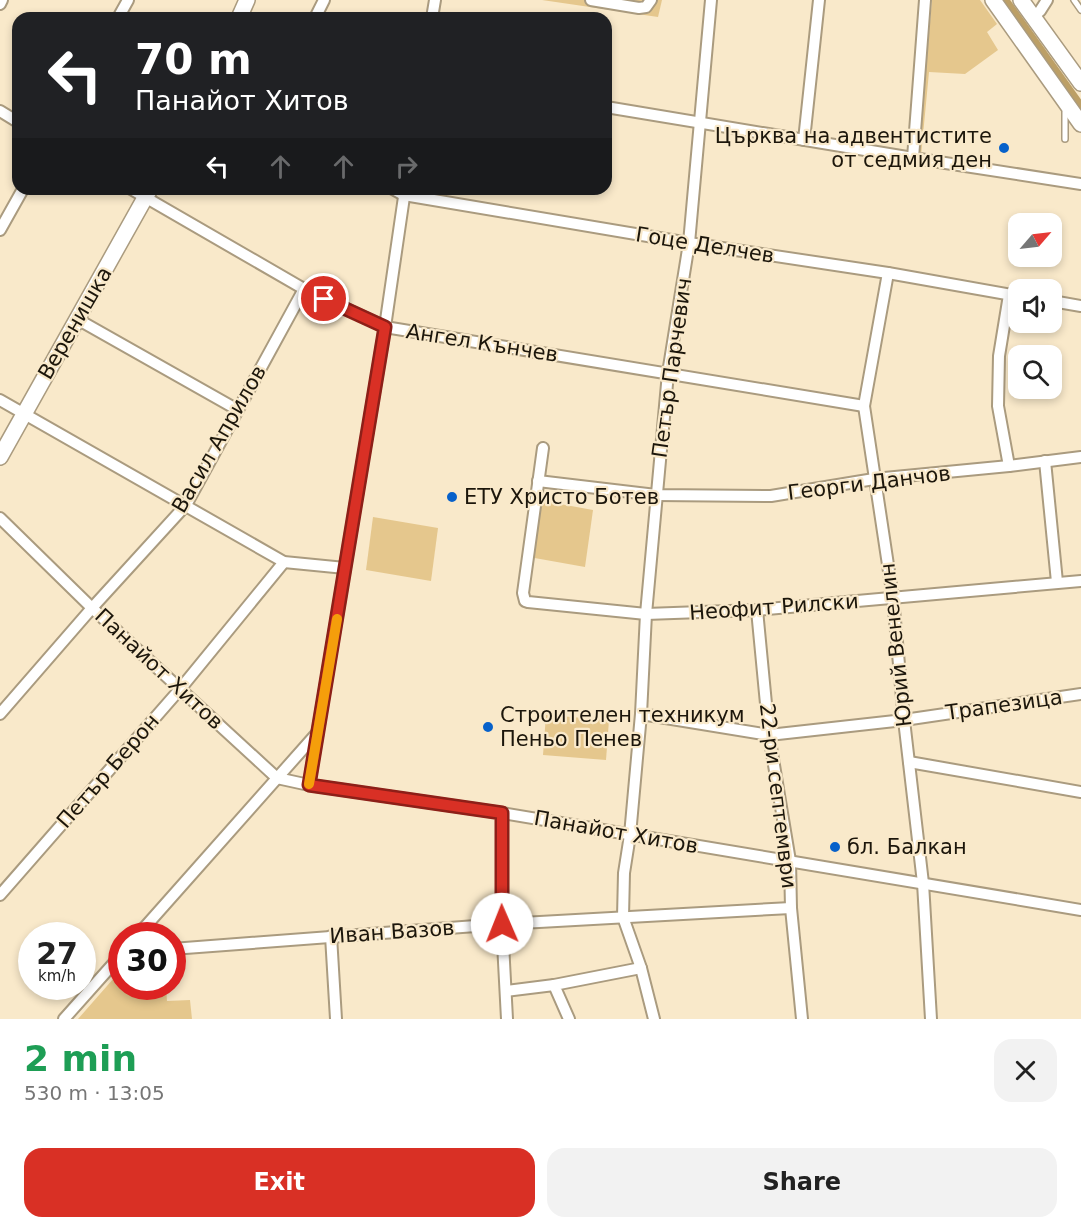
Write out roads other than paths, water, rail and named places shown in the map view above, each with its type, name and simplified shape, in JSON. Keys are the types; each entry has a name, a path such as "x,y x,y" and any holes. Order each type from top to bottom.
{"main road":[{"path":"993,0 1081,124"},
{"path":"1021,0 1081,83"},
{"name":"Веренишка","path":"0,457 147,195"}],"street":[{"path":"0,4 2,0"},
{"path":"591,0 639,8 646,6 651,0"},
{"name":"Петър Парчевич","path":"654,1019 641,968 623,917 624,873 630,835 641,714 646,614 668,373 689,243 711,0"},
{"path":"804,140 819,0"},
{"path":"913,158 925,0"},
{"path":"1033,16 1040,11 1047,0"},
{"path":"612,108 1081,184"},
{"path":"0,230 20,195"},
{"name":"Ангел Кънчев","path":"151,195 304,289 385,327 864,406"},
{"path":"309,785 385,327 404,195"},
{"name":"Гоце Делчев","path":"421,195 689,243 888,273 1008,295"},
{"name":"Юрий Венелин","path":"888,273 864,406 893,598 923,884 931,1019"},
{"name":"Васил Априлов","path":"0,714 186,505 304,289"},
{"path":"1062,303 1081,306"},
{"path":"77,319 238,410"},
{"path":"1008,320 999,356 998,406 1009,466"},
{"path":"0,400 284,562 345,568"},
{"path":"538,481 543,448"},
{"name":"Георги Данчов","path":"538,481 656,495 771,496 874,479 1081,457"},
{"path":"1045,461 1057,582"},
{"name":"Неофит Рилски","path":"538,481 523,593 525,601 646,614 757,610 1081,581"},
{"name":"Панайот Хитов","path":"0,518 92,608 277,778 309,785 502,813 1081,910"},
{"name":"Петър Берон","path":"0,895 181,688 284,562"},
{"name":"22-ри септември","path":"757,610 769,735 790,861 791,908 802,1019"},
{"name":"Трапезица","path":"641,714 769,735 904,720 1081,694"},
{"path":"149,922 319,730"},
{"path":"909,762 1081,792"},
{"path":"502,813 502,924 507,1019"},
{"name":"Иван Вазов","path":"186,948 502,924 791,908"},
{"path":"331,936 336,1019"},
{"path":"506,991 554,985 641,968"},
{"path":"64,1019 108,970"},
{"path":"554,985 569,1019"}],"lane":[{"path":"1074,0 1081,10"},
{"path":"1065,139 1065,112 1072,111"}],"waterway":[{"path":"1004,0 1081,108"}],"place":[{"name":"Църква на адвентистите от седмия ден","path":"1004,148"},
{"name":"ЕТУ Христо Ботев","path":"452,497"},
{"name":"Строителен техникум Пеньо Пенев","path":"488,727"},
{"name":"бл. Балкан","path":"835,847"}]}
